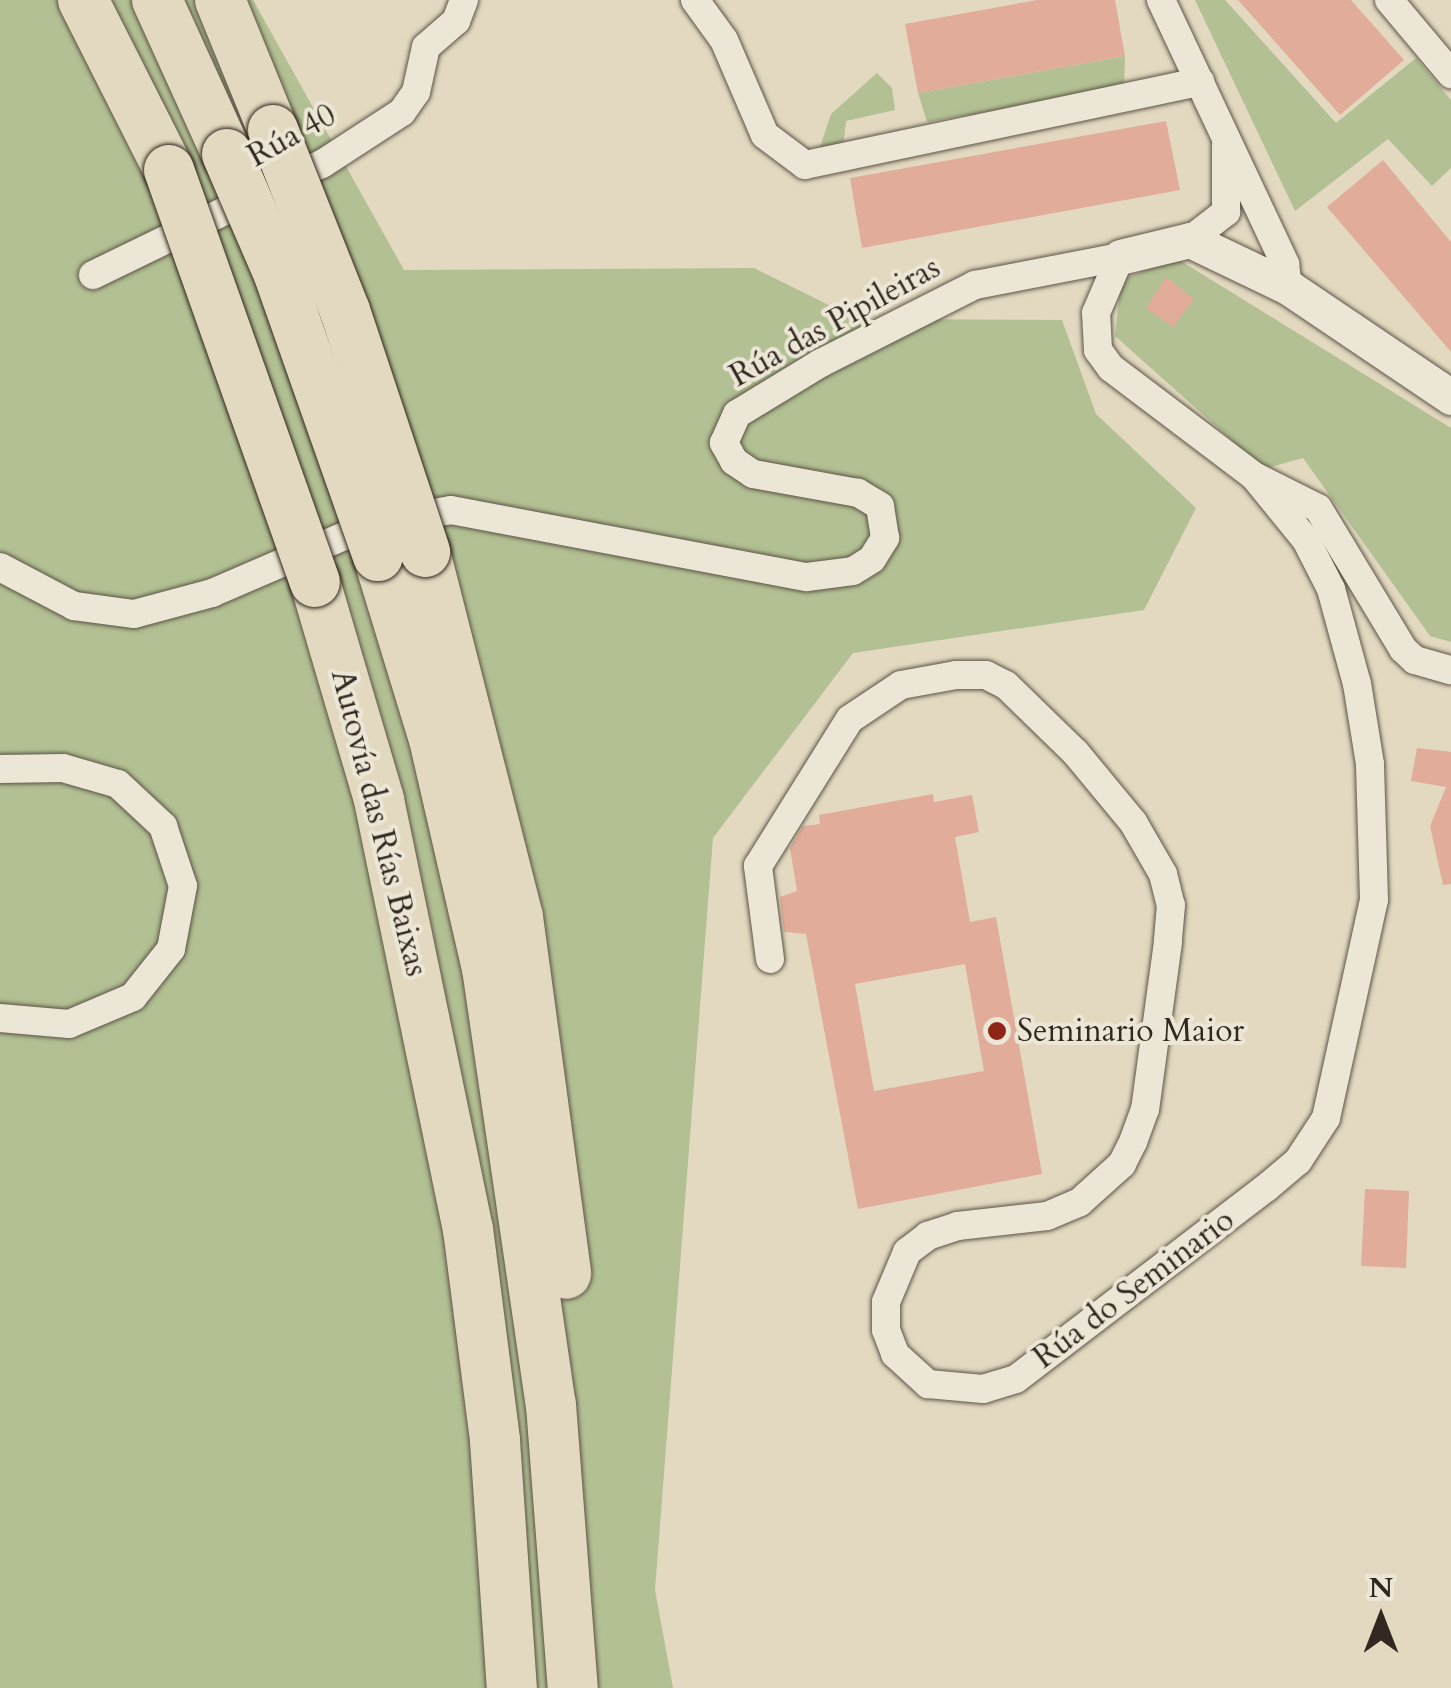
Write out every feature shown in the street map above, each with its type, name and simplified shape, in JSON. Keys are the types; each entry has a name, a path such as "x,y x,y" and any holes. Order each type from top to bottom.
{"highway":[{"name":"Autovía das Rías Baixas","path":"83,0 169,170 315,582 380,800 468,1229 495,1442 512,1688"},
{"path":"156,0 401,554 518,916 561,1201 590,1620 584,1688"},
{"path":"220,0 345,310 401,554 434,739 487,968 551,1405 573,1688"}],"street":[{"name":"Rúa 40","path":"93,276 322,164 402,112 416,92 426,47 456,21 464,0"},
{"path":"694,0 724,40 776,148 806,165 834,162 870,146 1200,82"},
{"path":"1161,0 1285,264 1288,287"},
{"path":"1388,0 1451,74"},
{"path":"1120,257 1190,240 1226,212 1226,138"},
{"path":"1190,240 1288,287 1451,396"},
{"name":"Rúa do Seminario","path":"770,959 758,866 850,719 901,685 986,676 1049,724 1133,822 1163,874 1171,905 1146,1109 1122,1164 1080,1202 1047,1216 958,1226 928,1236 908,1252 886,1302 896,1354 928,1384 984,1390 1016,1379 1298,1161 1326,1118 1338,1084 1365,964 1377,846 1364,721 1331,589 1306,540 1254,476 1111,368 1098,350 1096,313 1120,257"},
{"name":"Rúa das Pipileiras","path":"0,566 88,611 152,612 357,529 451,510 806,577 853,570 872,559 885,538 880,506 858,493 754,474 734,461 724,443 737,414 820,363 975,285 1120,257"},
{"path":"1254,476 1318,508 1403,649 1415,660 1451,670"},
{"path":"0,768 63,768 118,784 162,826 183,886 171,949 133,997 69,1024 0,1018"}],"green space":[{"path":"0,0 253,0 404,270 754,268 857,319 1062,320 1096,414 1196,508 1144,610 853,653 713,838 655,1590 673,1688 0,1688"},
{"path":"1195,0 1225,0 1336,123 1416,58 1451,100 1451,168 1432,186 1388,139 1295,211"},
{"path":"1125,56 1124,88 927,122 918,93"},
{"path":"877,73 892,88 895,110 846,121 843,148 819,150 831,114"},
{"path":"1176,258 1451,428 1451,642 1430,636 1303,458 1264,469 1115,336 1121,280"}],"building":[{"path":"1037,0 1115,0 1125,56 918,93 905,24"},
{"path":"1238,0 1351,0 1404,60 1340,115"},
{"path":"1166,121 1180,190 862,248 850,178"},
{"path":"1383,160 1451,242 1451,352 1327,207"},
{"path":"1166,277 1194,299 1173,327 1146,308"},
{"path":"1417,748 1451,752 1451,884 1443,885 1430,826 1446,787 1411,781"},
{"name":"Seminario Maior","path":"933,794 934,802 972,795 979,832 955,837 970,922 996,917 1042,1174 858,1209 806,934 784,932 780,897 797,891 790,848 803,826 820,824 819,815","holes":["965,964 984,1071 874,1091 855,984"]},
{"path":"1365,1189 1409,1191 1406,1268 1361,1266"}],"place":[{"name":"Seminario Maior","path":"997,1031"}]}
